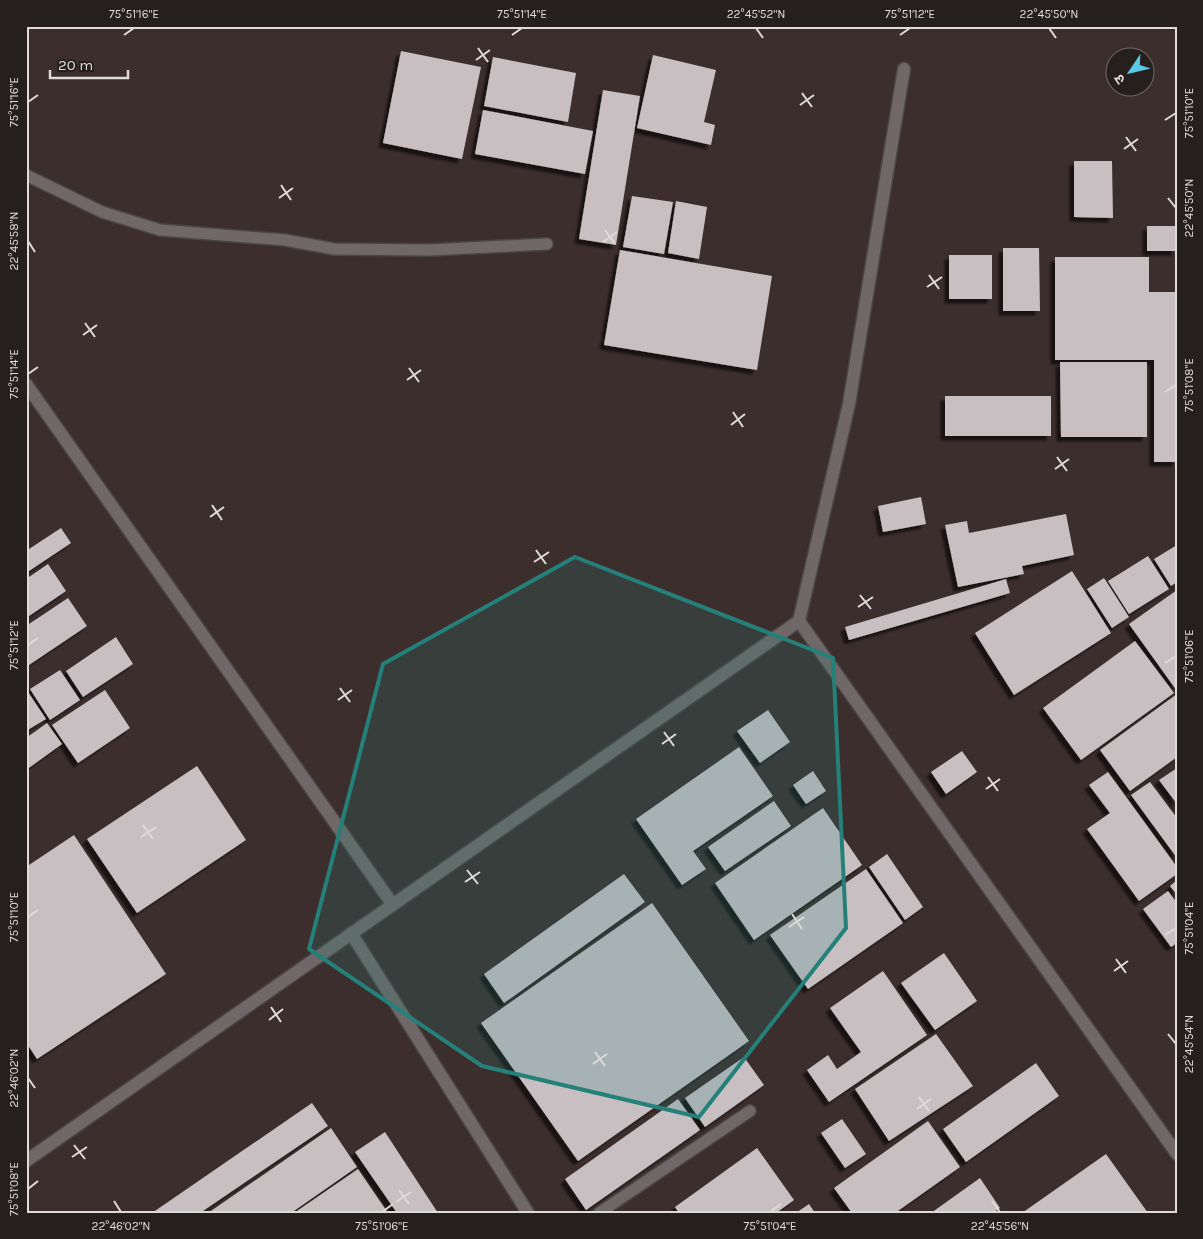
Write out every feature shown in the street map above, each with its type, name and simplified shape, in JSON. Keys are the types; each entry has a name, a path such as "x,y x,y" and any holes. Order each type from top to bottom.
{"street":[{"path":"26,1161 799,621 849,404 904,69"},
{"path":"26,384 393,905"},
{"path":"799,621 1177,1154"},
{"path":"351,934 528,1213"}],"lane":[{"path":"26,175 102,212 160,230 285,240 334,249 429,250 547,244"},
{"path":"599,1213 750,1111"}],"highlighted area":[{"path":"575,557 833,658 846,928 699,1117 482,1066 309,949 383,664"}],"shaded area":[{"path":"26,26 1100,26 1177,30 1177,1213 26,1213"}],"building":[{"path":"401,51 481,67 462,159 383,143"},
{"path":"653,55 716,70 704,122 715,125 711,145 637,128"},
{"path":"493,57 576,73 568,122 484,106"},
{"path":"603,90 640,96 616,245 579,239"},
{"path":"483,110 593,131 585,174 475,154"},
{"path":"1074,161 1112,161 1113,218 1074,217"},
{"path":"632,196 673,202 664,254 623,247"},
{"path":"676,201 707,207 699,259 668,253"},
{"path":"1147,226 1176,226 1176,251 1147,251"},
{"path":"1003,248 1039,248 1040,311 1003,311"},
{"path":"620,250 772,276 757,370 604,345"},
{"path":"949,255 992,255 992,299 949,299"},
{"path":"1055,257 1149,257 1149,292 1177,292 1177,462 1154,462 1154,360 1055,360"},
{"path":"1060,362 1147,362 1147,437 1061,437"},
{"path":"945,396 1051,396 1051,436 945,436"},
{"path":"921,497 926,524 883,532 878,506"},
{"path":"1066,514 1074,555 1022,566 1024,574 958,587 945,525 967,521 969,533"},
{"path":"61,528 71,543 26,573 26,551"},
{"path":"1177,545 1177,582 1171,586 1154,559"},
{"path":"1148,556 1169,589 1129,614 1108,581"},
{"path":"48,564 66,591 26,618 26,579"},
{"path":"1072,571 1111,633 1014,695 975,633"},
{"path":"1104,578 1129,617 1112,628 1087,589"},
{"path":"1006,579 1010,593 849,640 845,627"},
{"path":"1177,590 1177,691 1129,624"},
{"path":"68,598 87,626 26,667 26,626"},
{"path":"116,637 133,664 83,697 66,671"},
{"path":"1135,641 1174,693 1081,760 1043,708"},
{"path":"60,670 80,700 50,720 30,689"},
{"path":"105,690 130,728 78,763 52,725"},
{"path":"28,692 46,719 26,731 26,693"},
{"path":"1177,694 1177,757 1130,791 1100,750"},
{"path":"768,710 790,742 760,763 737,731"},
{"path":"47,723 62,744 26,770 26,738"},
{"path":"739,747 773,796 693,851 706,869 682,885 636,819"},
{"path":"962,751 977,772 946,794 931,772"},
{"path":"197,766 246,840 137,913 87,839"},
{"path":"1177,768 1177,804 1159,780"},
{"path":"813,771 826,791 806,804 793,785"},
{"path":"1108,772 1177,867 1177,874 1139,901 1087,829 1110,813 1089,785"},
{"path":"1150,782 1177,818 1177,858 1131,795"},
{"path":"774,801 791,826 725,871 708,847"},
{"path":"823,808 862,865 754,940 715,883"},
{"path":"74,835 166,974 37,1059 26,1042 26,867"},
{"path":"887,854 923,907 905,920 869,867"},
{"path":"866,869 903,923 808,989 770,935"},
{"path":"624,874 645,902 504,1003 484,974"},
{"path":"1177,880 1177,895 1170,886"},
{"path":"1168,891 1177,903 1177,943 1171,947 1143,909"},
{"path":"652,903 749,1041 578,1161 481,1023"},
{"path":"944,953 977,1001 935,1030 901,983"},
{"path":"883,971 927,1035 829,1102 807,1070 828,1055 837,1069 861,1052 830,1008"},
{"path":"936,1034 973,1086 889,1141 855,1089"},
{"path":"744,1057 764,1085 705,1127 685,1098"},
{"path":"1036,1063 1059,1096 966,1162 943,1129"},
{"path":"678,1099 700,1130 586,1210 565,1179"},
{"path":"312,1103 328,1126 200,1213 152,1213"},
{"path":"842,1119 866,1154 845,1168 821,1133"},
{"path":"928,1121 960,1167 895,1213 852,1213 834,1188"},
{"path":"331,1128 357,1167 291,1213 208,1213"},
{"path":"385,1132 438,1213 397,1213 355,1152"},
{"path":"757,1148 794,1200 776,1213 679,1213 675,1207"},
{"path":"1106,1154 1148,1213 1022,1213"},
{"path":"358,1169 388,1213 294,1213"},
{"path":"980,1178 1000,1208 993,1213 931,1213"},
{"path":"809,1204 815,1213 796,1213"}]}
